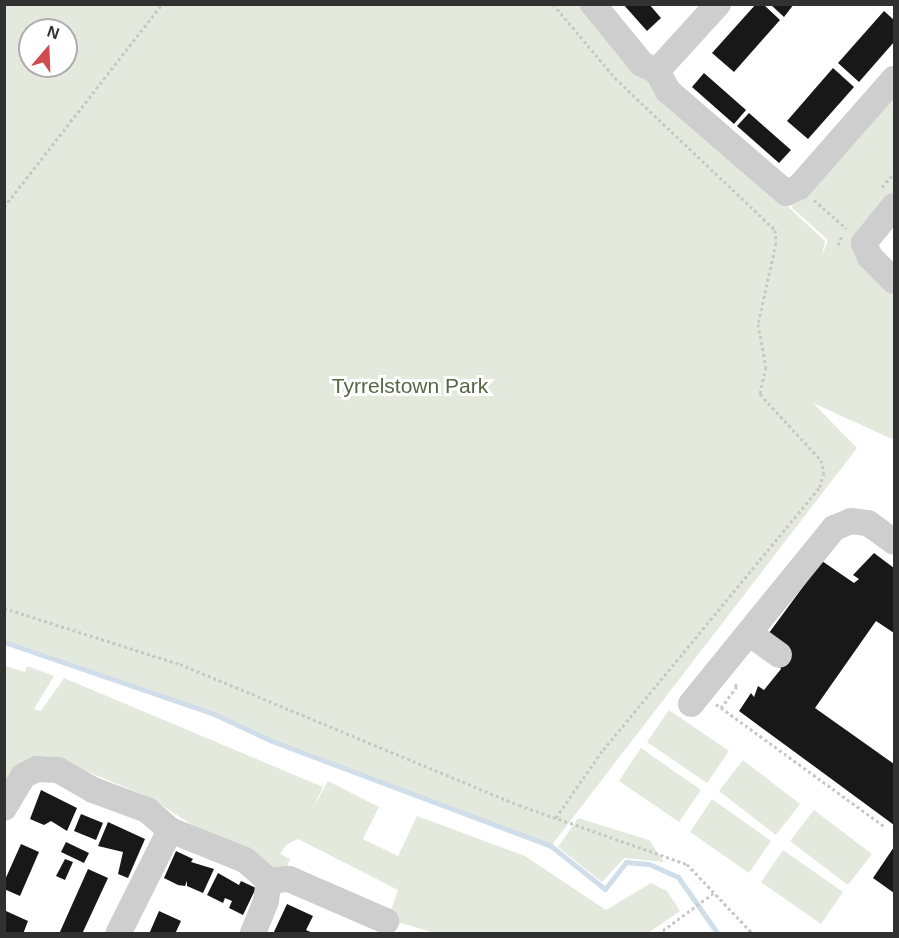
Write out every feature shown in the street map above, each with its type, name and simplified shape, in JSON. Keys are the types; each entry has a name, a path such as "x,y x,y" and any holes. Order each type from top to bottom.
{"street":[{"path":"593,4 642,64 657,71 668,91 779,190 786,193 799,187 894,79"},
{"path":"657,71 718,4"},
{"path":"894,206 864,243 870,258 894,281"},
{"path":"695,698 834,528 851,521 868,523 894,542"},
{"path":"749,633 779,655"},
{"path":"4,808 23,777 37,769 58,770 93,790 147,810 170,830 245,861 269,880 289,879 386,921"},
{"path":"118,933 170,830"},
{"path":"253,933 266,902 269,880"}],"path":[{"path":"4,207 162,4"},
{"path":"553,4 615,78 775,230 777,243 758,324 766,367 760,394 821,460 824,473 819,488 602,751 555,819"},
{"path":"799,187 846,228"},
{"path":"4,608 180,664 555,819 687,864 753,933"},
{"path":"695,698 885,827"},
{"path":"658,933 715,892"}],"green space":[{"name":"Tyrrelstown Park","path":"4,5 584,5 647,76 825,241 822,256 828,240 791,207 894,89 894,192 860,231 894,282 894,440 813,403 857,448 551,846 272,742 214,714 5,642"},
{"path":"5,666 25,672 27,666 54,676 34,709 41,711 64,678 323,787 311,812 328,781 379,807 363,839 398,856 417,816 525,856 606,910 651,883 667,891 680,911 648,933 438,934 401,923 383,933 398,890 298,839 286,845 280,854 290,859 287,867 272,869 248,848 203,832 149,797 52,757 38,756 5,788"},
{"path":"669,710 729,751 707,783 647,742"},
{"path":"641,748 701,790 679,822 619,781"},
{"path":"743,760 800,804 776,835 719,791"},
{"path":"712,799 771,841 749,873 690,832"},
{"path":"814,810 872,854 848,885 790,841"},
{"path":"578,818 649,840 664,862 624,858 602,882 558,847"},
{"path":"783,850 843,892 821,924 761,882"}],"building":[{"path":"623,4 649,4 661,18 647,31"},
{"path":"756,4 763,4 780,20 734,72 712,53"},
{"path":"770,4 794,4 784,17"},
{"path":"884,11 894,20 894,42 859,82 838,63"},
{"path":"833,68 854,87 808,139 787,121"},
{"path":"704,73 746,110 734,124 692,87"},
{"path":"749,113 791,150 779,163 737,126"},
{"path":"874,553 894,568 894,633 876,621 815,708 894,764 894,825 739,711 751,693 754,697 758,686 764,690 781,669 766,637 822,561 854,583 859,579 853,575"},
{"path":"41,790 77,808 67,831 51,821 44,825 30,819"},
{"path":"81,814 103,823 96,840 74,831"},
{"path":"108,822 145,839 128,878 118,874 123,852 98,846"},
{"path":"66,842 89,853 84,863 61,852"},
{"path":"21,844 39,852 20,896 4,889 4,882"},
{"path":"894,847 894,893 873,878"},
{"path":"176,851 193,859 191,862 214,869 203,893 187,886 187,881 185,886 164,878"},
{"path":"65,859 73,862 65,880 56,876"},
{"path":"88,869 108,878 82,934 59,934"},
{"path":"218,873 239,885 241,881 256,888 243,915 229,908 232,901 225,898 223,903 207,895"},
{"path":"287,904 313,916 306,930 315,934 273,934"},
{"path":"6,911 28,921 23,934 4,934"},
{"path":"159,911 181,921 175,934 149,934"}],"waterway":[{"path":"4,642 214,714 272,741 551,846 605,889 626,862 649,864 678,877 718,934"}]}
